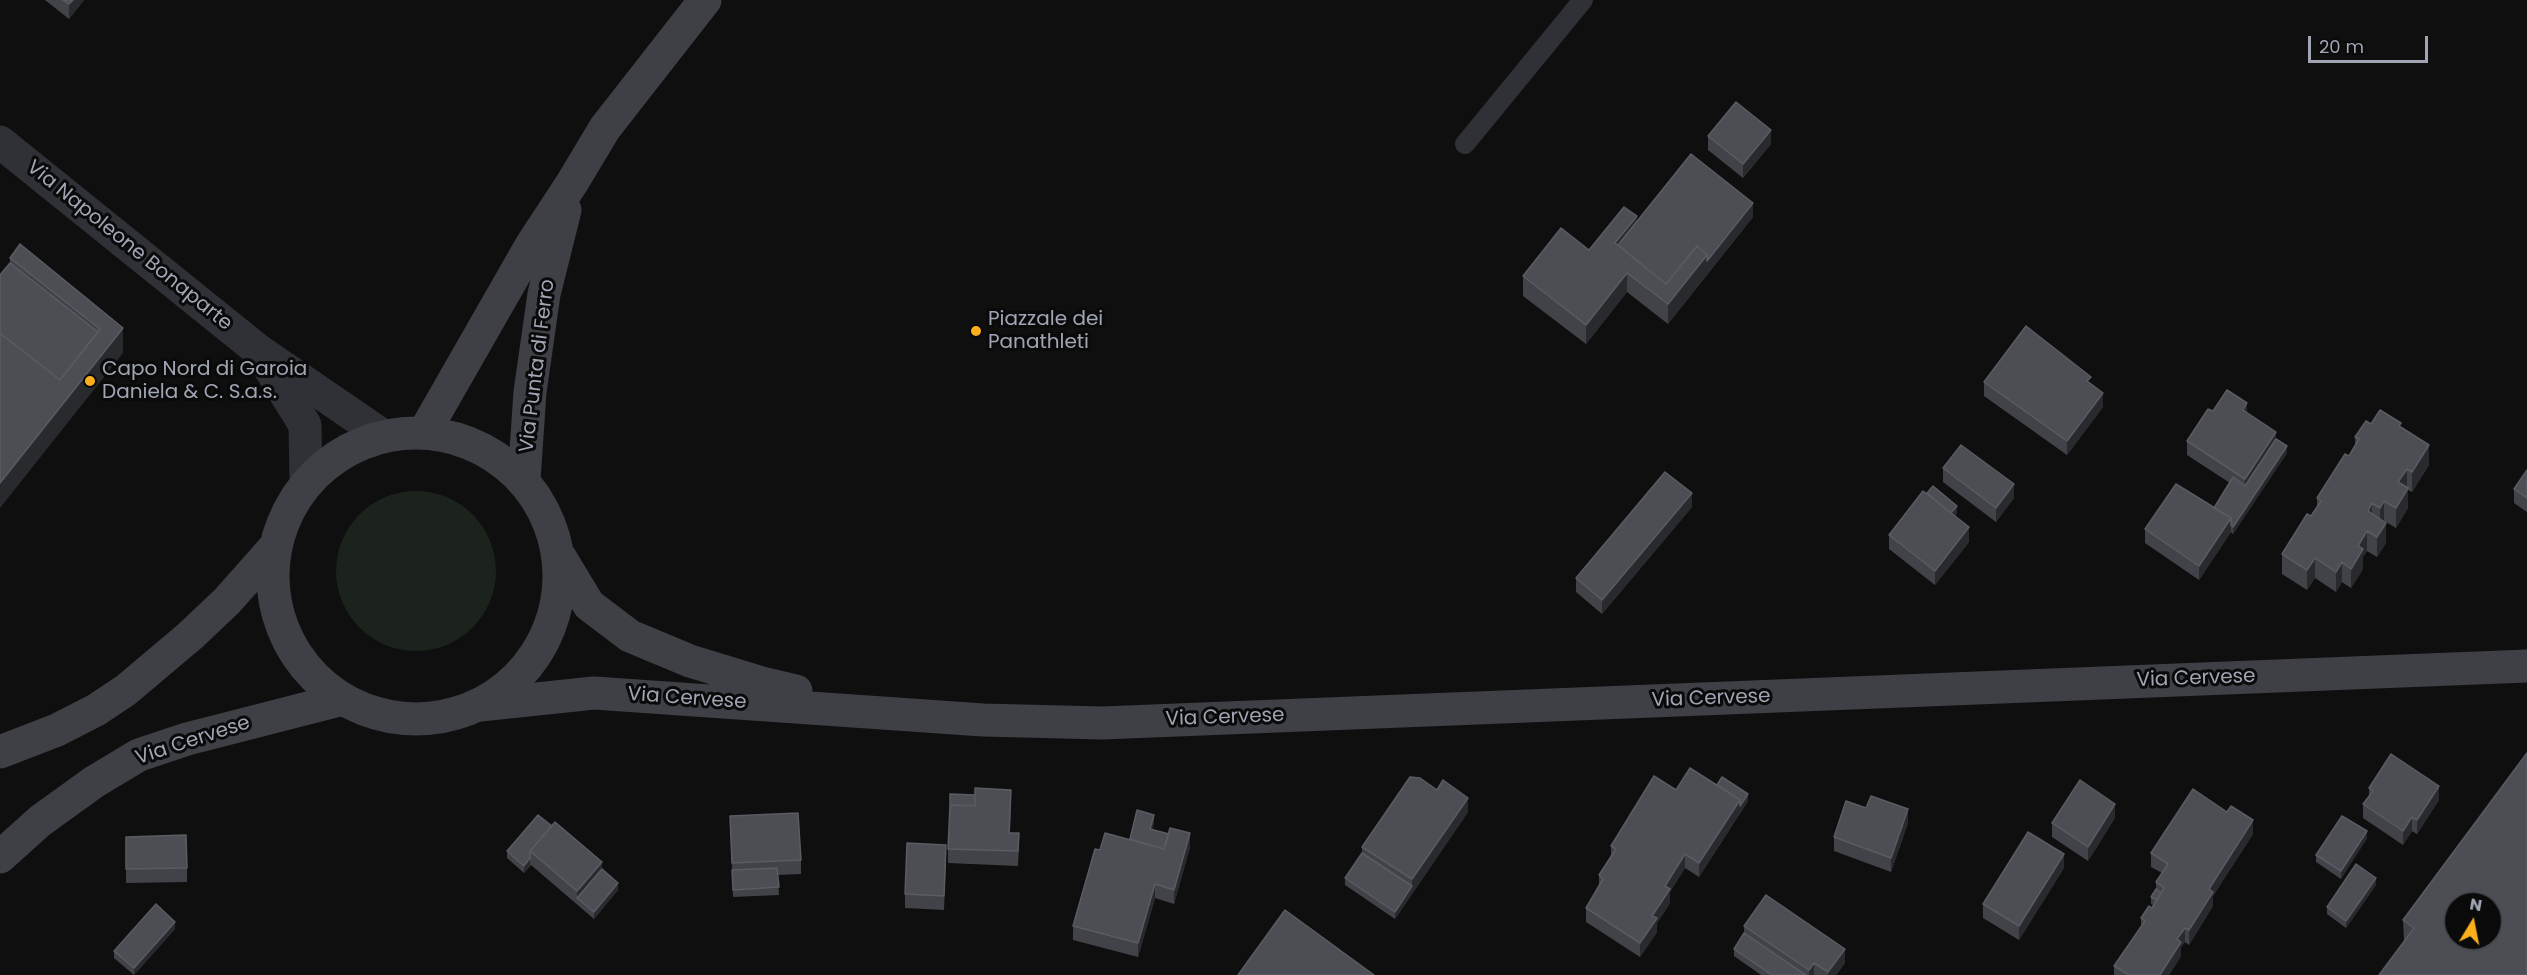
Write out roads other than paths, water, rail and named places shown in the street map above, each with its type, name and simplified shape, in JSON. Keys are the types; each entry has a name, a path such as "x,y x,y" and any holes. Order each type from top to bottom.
{"main road":[{"name":"Via Punta di Ferro","path":"425,431 532,244 572,183 604,128 705,0"},
{"name":"Via Punta di Ferro","path":"524,480 530,392 544,294 572,183"},
{"name":"Via Cervese","path":"894,713 762,683 690,661 630,636 589,604 560,556 550,519 524,480 484,448 425,431 382,435 348,448 306,482 285,515 274,548 272,580 277,614 288,641 303,664 343,699 369,711 405,719 444,717 480,705 594,693 983,720 1102,723 2527,666"},
{"name":"Via Cervese","path":"0,752 57,730 96,710 126,690 227,601 274,548"},
{"name":"Via Cervese","path":"480,705 513,682 543,644 559,599 560,556"},
{"name":"Via Cervese","path":"0,857 40,821 94,782 139,755 187,739 343,699"}],"street":[{"name":"Via Napoleone Bonaparte","path":"0,142 258,350 382,435"},
{"name":"Via Napoleone Bonaparte","path":"258,350 305,425 306,482"}],"lane":[{"path":"1465,144 1583,0"}],"place":[{"name":"Piazzale dei Panathleti","path":"976,331"},
{"name":"Capo Nord di Garoia Daniela & C. S.a.s.","path":"90,381"}]}
